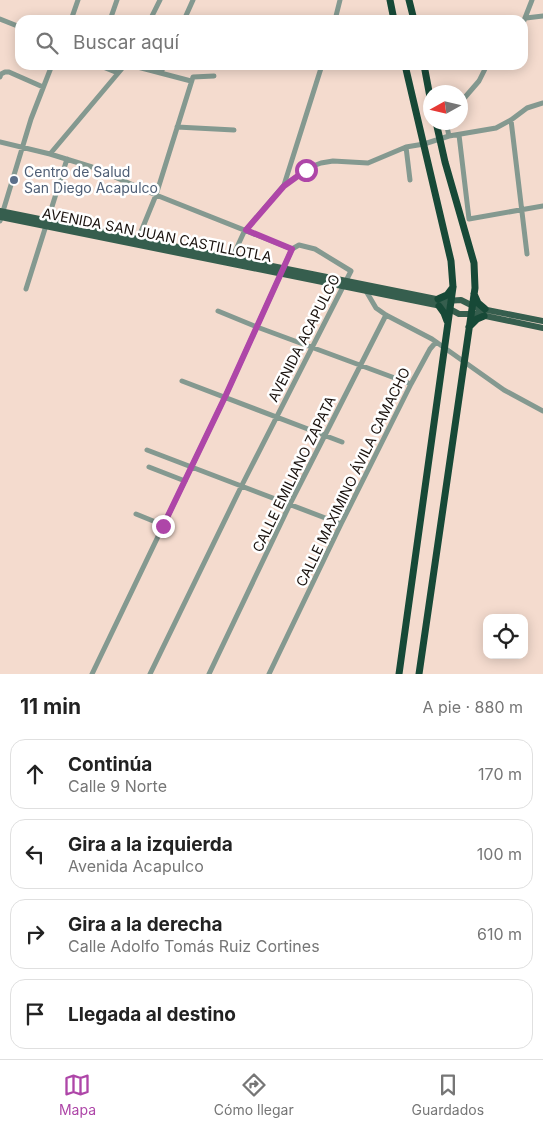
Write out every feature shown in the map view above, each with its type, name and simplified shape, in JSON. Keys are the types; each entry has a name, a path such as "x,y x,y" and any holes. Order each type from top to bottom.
{"highway":[{"path":"390,0 393,15"},
{"path":"409,0 413,15"},
{"path":"399,674 453,287 451,261 406,70"},
{"path":"425,70 428,85"},
{"path":"419,674 474,293 474,263 437,130"},
{"path":"447,329 446,316 438,303 453,287"},
{"path":"468,330 474,321 485,313 478,304 474,293"}],"main road":[{"name":"AVENIDA SAN JUAN CASTILLOTLA","path":"1,215 138,239 232,258 282,271"},
{"name":"AVENIDA SAN JUAN CASTILLOTLA","path":"47,223 438,303"},
{"name":"AVENIDA SAN JUAN CASTILLOTLA","path":"345,284 366,291 451,305 464,301 485,313 543,328"},
{"name":"AVENIDA SAN JUAN CASTILLOTLA","path":"451,305 459,314 485,313 543,321"}],"street":[{"path":"72,15 78,0"},
{"path":"112,15 117,0"},
{"path":"152,15 160,0"},
{"path":"186,15 193,0"},
{"path":"336,15 340,0"},
{"path":"526,15 532,0"},
{"path":"528,20 543,16"},
{"path":"0,19 15,25"},
{"path":"1,215 31,119 50,70"},
{"path":"109,70 118,74"},
{"path":"50,154 121,70"},
{"path":"152,70 191,81"},
{"path":"284,186 320,70"},
{"path":"468,94 479,81 484,70"},
{"path":"0,77 1,74 9,72 43,87"},
{"path":"138,239 156,195 193,76 214,76"},
{"path":"232,258 246,230 284,186 306,170 321,163 339,161 368,164 406,147 424,144 449,136 496,128 527,108 543,103"},
{"path":"511,120 527,254"},
{"path":"177,127 234,130"},
{"path":"448,130 449,136"},
{"path":"459,134 469,218 543,206"},
{"name":"AVENIDA ACAPULCO","path":"0,142 50,154 92,167 156,195 292,249 299,245 315,248 351,271 241,487 150,674"},
{"path":"406,147 410,180"},
{"path":"26,289 67,159"},
{"path":"92,674 225,397 292,249"},
{"path":"366,291 376,308 386,315 436,342 463,363 504,390 543,411"},
{"path":"218,311 361,367 410,384"},
{"name":"CALLE EMILIANO ZAPATA","path":"209,674 290,504 386,315"},
{"name":"CALLE MAXIMINO ÁVILA CAMACHO","path":"269,674 410,384 436,342"},
{"path":"182,381 342,442"},
{"path":"147,450 341,524"},
{"path":"149,467 185,481"},
{"path":"136,514 163,526"}],"place":[{"name":"Centro de Salud San Diego Acapulco","path":"14,180"}],"route":[{"path":"163,526 225,397 292,249 246,230 284,186 306,170"}]}
